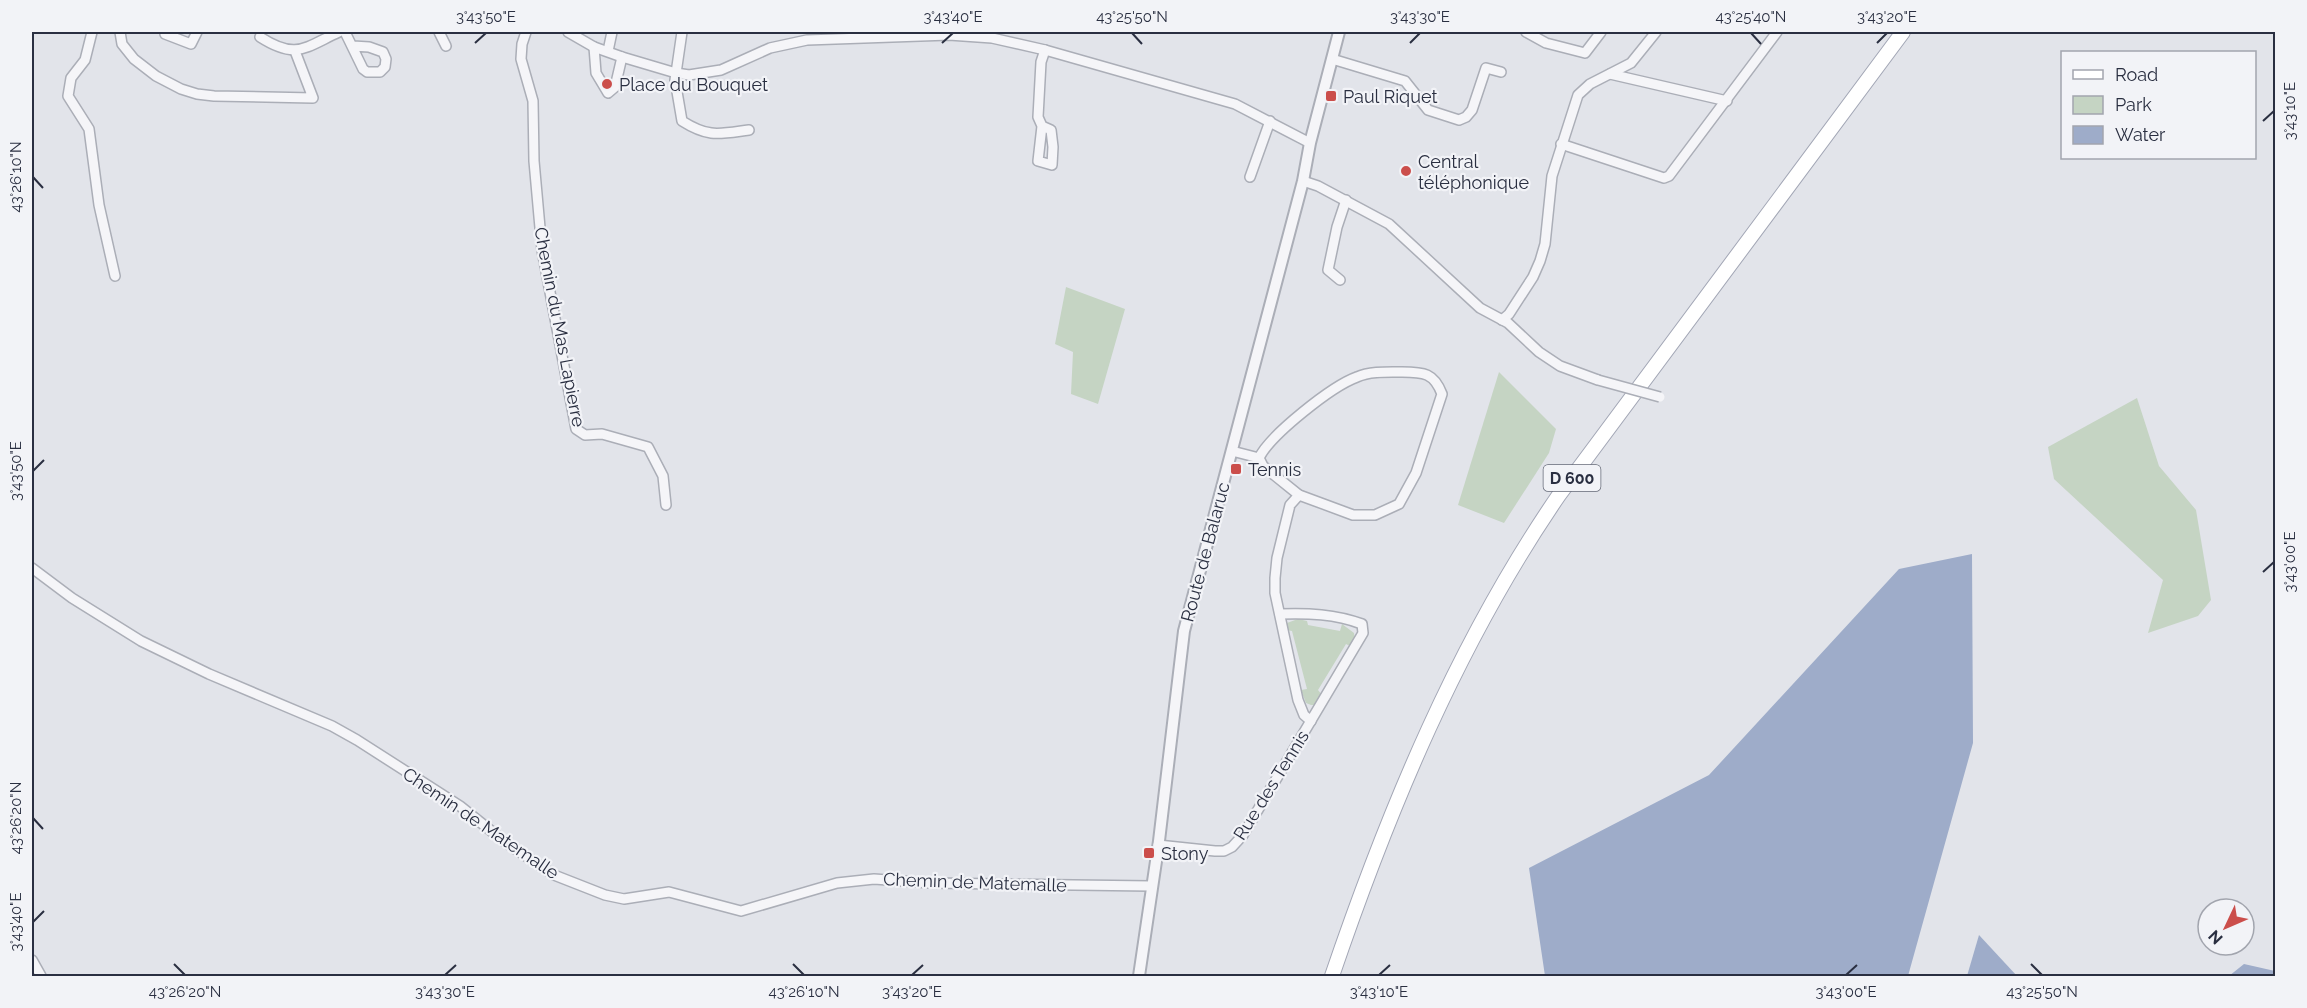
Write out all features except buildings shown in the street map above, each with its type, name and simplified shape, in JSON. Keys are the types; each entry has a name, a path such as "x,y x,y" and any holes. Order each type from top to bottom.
{"main road":[{"name":"D 600","path":"1332,976 1358,900 1411,770 1461,661 1508,573 1573,476 1903,32"}],"street":[{"path":"92,32 85,60 71,78 68,96 89,129 99,205 115,276"},
{"path":"120,32 122,44 134,59 156,76 181,89 214,96 312,98 295,51"},
{"path":"167,32 165,34 191,44 197,32"},
{"path":"260,38 278,49 295,51 339,32"},
{"path":"345,32 353,46"},
{"path":"438,32 446,46"},
{"name":"Chemin du Mas Lapierre","path":"526,32 521,59 533,101 534,160 542,250 576,429 581,434 602,434 648,447 663,476 666,506"},
{"path":"568,32 622,57 676,74 689,75 721,70 770,48 807,40 975,36 1045,50 1234,104 1310,142"},
{"path":"608,51 612,32"},
{"path":"682,32 676,74 678,105 682,121 699,132 719,134 749,130"},
{"name":"Route de Balaruc","path":"1139,976 1158,845 1184,631 1340,32"},
{"path":"1526,32 1546,43 1586,53 1601,32"},
{"path":"1502,320 1509,314 1533,277 1540,261 1545,244 1552,176 1578,95 1590,84 1631,63 1656,32"},
{"path":"1561,144 1664,178 1674,170 1777,32"},
{"path":"594,46 596,73 608,93 615,87 622,57"},
{"path":"1042,126 1038,117 1041,62 1045,50"},
{"path":"1332,59 1405,81 1428,110 1460,120 1472,110 1486,68 1501,72"},
{"path":"1610,74 1726,101"},
{"path":"1250,177 1270,122"},
{"path":"1303,181 1346,200 1389,224 1480,308 1502,320 1539,352 1560,366 1598,380 1660,397"},
{"path":"1340,280 1328,270 1337,227 1346,200"},
{"path":"1232,451 1259,458 1263,466 1299,495 1353,515 1375,515 1399,504 1416,473 1442,394 1437,382 1428,375 1387,372 1359,376 1335,388 1308,410 1264,449 1259,458"},
{"name":"Rue des Tennis","path":"1299,495 1290,505 1277,558 1275,593 1298,700 1304,715 1311,721"},
{"name":"Chemin de Matemalle","path":"32,568 72,598 141,641 209,674 332,726 357,740 460,806 505,842 554,874 605,895 634,899 669,892 741,911 837,883 874,879 930,883 1151,886"},
{"name":"Rue des Tennis","path":"1158,845 1215,851 1224,851 1232,847 1243,835 1364,633 1362,624 1326,615 1280,614"},
{"path":"32,960 41,976"}],"green space":[{"path":"1066,287 1125,309 1098,404 1071,394 1073,352 1055,344"},
{"path":"1499,372 1556,429 1549,453 1504,523 1458,505"},
{"path":"2137,398 2159,466 2196,510 2211,600 2198,616 2148,633 2163,580 2054,479 2048,447"},
{"path":"1298,619 1307,621 1308,625 1340,631 1342,624 1354,633 1355,641 1352,647 1346,644 1318,690 1322,695 1315,705 1306,703 1301,690 1307,689 1292,631 1286,630 1287,623"}],"water":[{"path":"1972,554 1973,743 1908,976 1545,976 1529,868 1709,775 1899,569"},
{"path":"1979,935 2017,976 1967,976"},
{"path":"2244,964 2275,971 2275,976 2229,976"}],"place":[{"name":"Place du Bouquet","path":"607,84"},
{"name":"Paul Riquet","path":"1331,96"},
{"name":"Central téléphonique","path":"1406,171"},
{"name":"Tennis","path":"1236,469"},
{"name":"Stony","path":"1149,853"}]}
